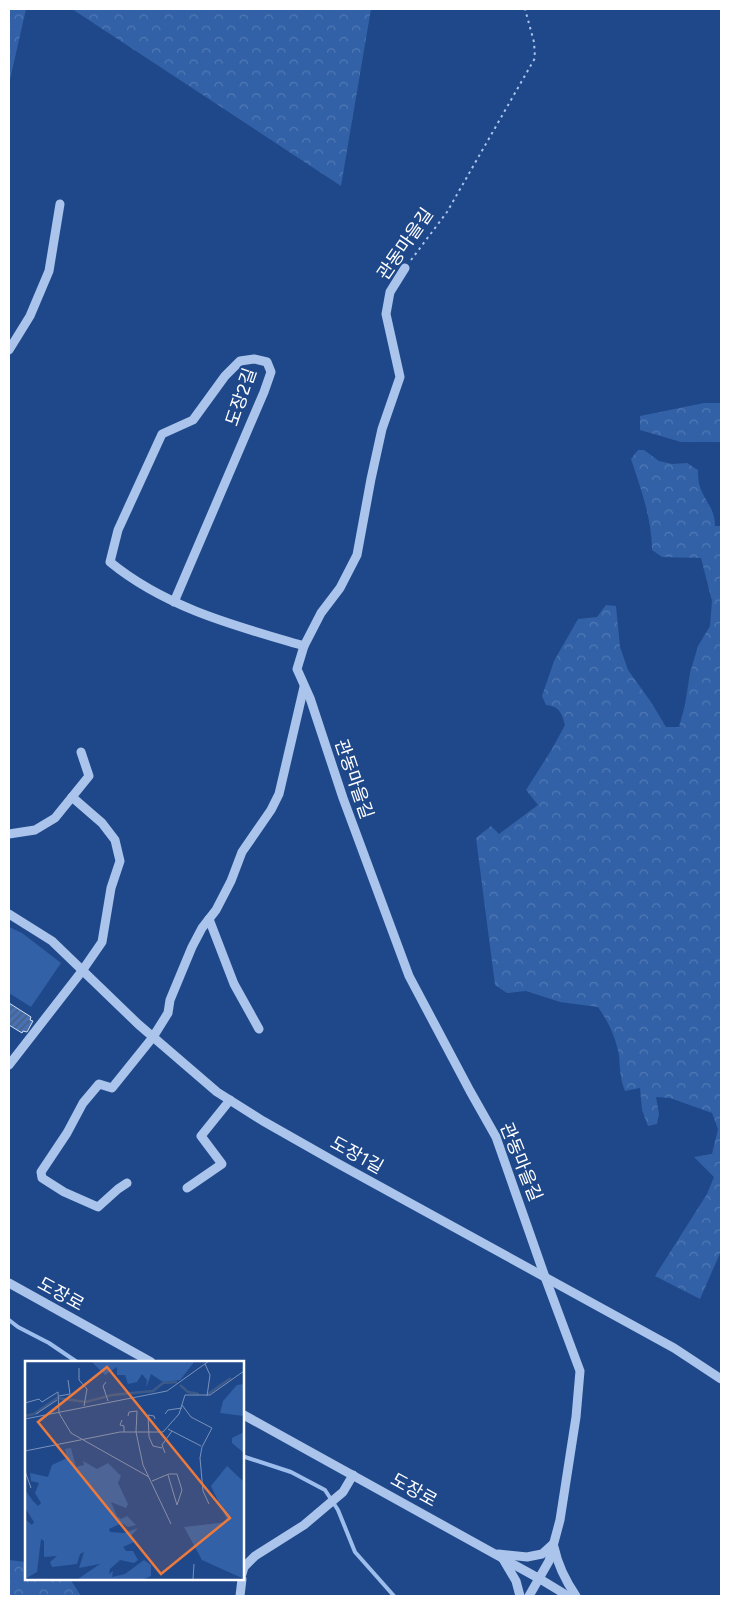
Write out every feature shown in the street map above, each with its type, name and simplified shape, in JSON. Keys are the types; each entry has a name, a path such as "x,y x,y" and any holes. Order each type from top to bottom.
{"street":[{"path":"9,350 30,316 49,272 60,204"},
{"name":"관동마을길","path":"405,268 390,292 386,314 400,377 382,429 357,555 340,588 321,613 304,646 297,669 310,698 350,816 409,976 496,1137 545,1278 580,1371 576,1417 560,1520 549,1561 530,1596"},
{"name":"도장2길","path":"174,602 264,392 271,372 267,362 254,359 240,361 225,376 193,420 162,434 118,530 110,562 128,577 174,602 207,617 304,646"},
{"path":"127,1183 98,1207 64,1192 42,1178 41,1172 67,1133 83,1103 99,1084 112,1088 153,1037 168,1012 170,1000 192,947 216,910 231,881 242,852 271,810 278,794 304,687"},
{"path":"9,834 34,830 55,818 89,776 81,752"},
{"path":"9,1066 102,942 111,888 120,861 115,840 102,823 72,797"},
{"name":"도장1길","path":"9,914 52,941 153,1037 217,1092 328,1158 674,1348 721,1379"},
{"path":"209,919 234,984 259,1029"},
{"path":"187,1188 222,1164 201,1136 230,1100"},
{"name":"도장로","path":"9,1284 149,1361"},
{"name":"도장로","path":"244,1415 568,1596"},
{"path":"244,1567 255,1556 304,1525 343,1492 353,1475"},
{"path":"499,1556 526,1557 542,1554 553,1544 565,1580 576,1596"},
{"path":"499,1556 516,1581 520,1596"},
{"path":"240,1596 242,1580"}],"path":[{"name":"관동마을길","path":"405,268 447,212 535,58 534,42 525,9"}],"green space":[{"path":"9,9 26,9 9,84"},
{"path":"72,9 371,9 341,186"},
{"path":"704,403 721,403 721,442 681,442 640,430 640,416"},
{"path":"638,450 644,450 659,461 672,464 687,463 698,470 699,485 712,510 715,526 721,526 721,1251 700,1299 655,1276 707,1194 714,1177 694,1157 712,1154 718,1129 712,1113 670,1098 656,1097 659,1114 657,1124 648,1126 642,1110 640,1088 625,1091 621,1078 616,1042 598,1007 560,1002 526,991 507,993 495,985 476,838 491,826 499,834 538,805 526,790 565,725 559,711 554,707 546,705 542,696 554,661 578,619 597,617 606,605 616,606 620,647 628,670 666,727 679,727 690,673 698,646 710,626 712,601 701,558 662,557 652,550 648,515 631,459"},
{"path":"9,927 22,933 61,963 31,1007 9,993"},
{"path":"9,1560 25,1562 25,1580 71,1580 81,1596 9,1596"}],"building":[{"path":"9,1003 31,1017 30,1020 33,1021 27,1032 23,1031 22,1033 9,1025"}],"waterway":[{"path":"9,1320 76,1361"},
{"path":"244,1457 291,1472 325,1490 338,1510 355,1552 394,1596"}]}
